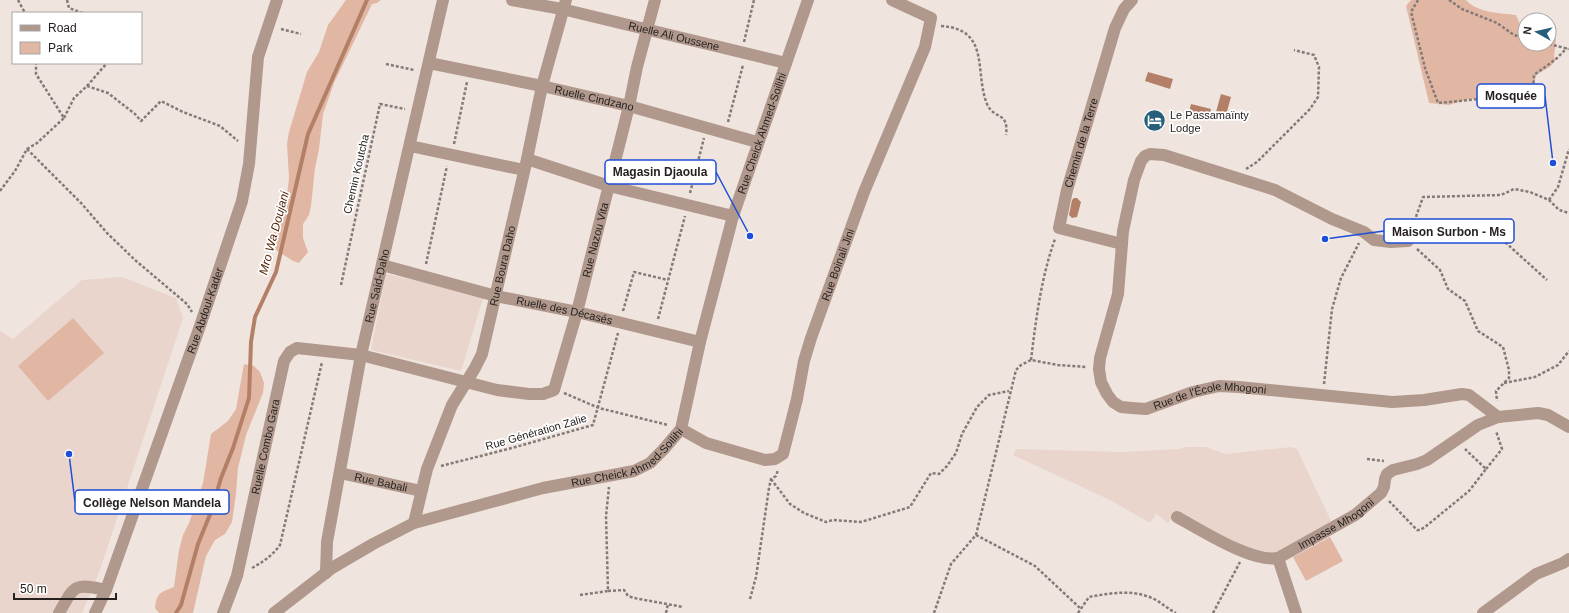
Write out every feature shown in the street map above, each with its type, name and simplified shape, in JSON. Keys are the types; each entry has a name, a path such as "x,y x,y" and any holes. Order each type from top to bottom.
{"street":[{"name":"Rue Said-Daho","path":"326,573 327,542 361,355 443,0"},
{"name":"Ruelle Ali Oussene","path":"512,0 564,5 648,30 786,63"},
{"name":"Rue Nazou Vita","path":"554,390 577,312 629,106 637,67 655,0"},
{"name":"Rue Cheick Ahmed-Soilihi","path":"274,613 326,573 373,544 414,523 543,488 611,474 634,471 650,463 681,429 700,342 733,216 757,142 808,0"},
{"path":"892,0 931,18 930,25"},
{"name":"Chemin de la Terre","path":"1059,228 1067,190 1113,34 1124,9 1132,0"},
{"name":"Rue Abdoul-Kader","path":"95,613 106,590 200,326 242,201 249,164 258,57 274,1"},
{"name":"Rue Boura Daho","path":"414,523 427,469 452,405 482,354 526,165 542,86 564,5"},
{"name":"Rue Boinali Jini","path":"783,454 797,399 804,361 811,338 864,192 924,47 930,25"},
{"name":"Ruelle Cindzano","path":"428,68 469,71 542,86 629,106 757,142"},
{"path":"410,146 450,154 526,165 733,216"},
{"name":"Rue de l'École Mhogoni","path":"1408,241 1391,242 1374,240 1364,232 1325,216 1274,190 1164,155 1150,154 1145,156 1141,161 1134,180 1126,217 1118,294 1100,358 1099,369 1101,382 1113,402 1121,407 1132,408 1146,409 1193,392 1219,386 1239,386 1323,396 1408,402 1462,394 1470,396 1498,417"},
{"path":"1059,228 1122,244"},
{"name":"Ruelle des Décasés","path":"382,265 496,296 577,312 700,342"},
{"name":"Ruelle Combo Gara","path":"223,613 237,576 284,361 290,352 298,348 361,355 465,383"},
{"path":"465,383 529,394 543,394 554,390"},
{"path":"1498,417 1538,413 1548,414 1569,427"},
{"name":"Impasse Mhogoni","path":"1278,558 1355,515 1382,493 1387,474 1393,470 1427,460 1478,425 1498,417"},
{"path":"681,429 706,443 765,460 775,459 783,454"},
{"name":"Rue Babali","path":"340,473 422,492"},
{"path":"1177,517 1246,553 1261,558 1278,558 1296,613"},
{"path":"1483,613 1536,574 1569,559"},
{"path":"60,613 72,592 78,587 89,586 106,590"}],"path":[{"path":"18,0 24,12"},
{"path":"67,0 69,8 79,12"},
{"path":"725,133 744,53 754,0"},
{"path":"1418,0 1411,12 1425,68 1438,103 1533,94 1534,75 1568,48"},
{"path":"1449,0 1462,9 1497,23 1517,36"},
{"path":"930,25 951,27 971,38 980,58 983,93 992,112 997,113 1007,124 1006,134"},
{"path":"268,26 301,34"},
{"path":"1557,46 1568,48"},
{"path":"1232,177 1257,162 1310,109 1318,98 1319,67 1314,54 1294,50"},
{"path":"36,64 36,74 64,118"},
{"path":"0,191 15,171 27,149 37,143 64,118 74,98 87,86 106,64"},
{"path":"386,64 428,68"},
{"path":"424,277 450,154 455,142 469,71"},
{"path":"87,86 108,92 135,114 141,121 160,102 220,126 238,140 240,146"},
{"name":"Chemin Koutcha","path":"341,285 380,104 417,112"},
{"path":"655,330 707,128"},
{"path":"27,149 81,204 107,234 187,304 200,326"},
{"path":"1549,200 1558,187 1569,150"},
{"path":"1408,241 1423,197 1501,195 1514,189 1530,192 1549,200 1559,210 1569,214"},
{"path":"1408,241 1421,229 1432,225 1447,226 1460,224 1486,230 1496,234 1547,280"},
{"path":"1031,360 1039,300 1048,258 1059,228"},
{"path":"1323,396 1332,309 1341,278 1364,232"},
{"path":"1382,493 1407,521 1417,530 1420,530 1469,490 1502,449 1496,434 1498,417 1496,391 1509,378 1509,370 1503,347 1478,331 1465,301 1448,289 1440,270 1408,241"},
{"name":"Rue Génération Zalie","path":"427,469 512,448 593,425 599,408 634,272 668,280"},
{"path":"237,576 260,564 275,552 280,545 324,351"},
{"path":"1504,383 1534,377 1558,365 1569,351"},
{"path":"934,613 951,564 976,535 1009,391 1016,370 1021,365 1031,360 1058,365 1078,365 1099,369"},
{"path":"554,390 583,400 599,408 681,429"},
{"path":"771,479 790,504 796,509 826,522 833,520 862,522 910,507 931,473 939,474 956,453 962,434 977,407 989,395 1009,391"},
{"path":"1456,440 1486,469"},
{"path":"750,599 756,577 771,479 776,476 783,454"},
{"path":"608,591 606,516 611,474"},
{"path":"976,535 1035,566 1080,609"},
{"path":"1213,613 1246,553"},
{"path":"580,595 624,590 628,596 683,607"},
{"path":"1078,613 1089,597 1111,593 1141,594 1155,600 1176,613"},
{"path":"666,613 668,604"}],"shaded area":[{"path":"1148,72 1173,79 1170,89 1145,81"},
{"path":"1221,94 1231,97 1226,115 1216,112"},
{"path":"1191,104 1211,109 1209,117 1189,112"},
{"path":"1077,198 1081,202 1077,217 1072,218 1069,215 1072,200"},
{"path":"386,274 484,295 461,371 371,350"},
{"path":"122,277 176,298 183,318 100,570 82,613 0,613 0,331 13,339 82,280"},
{"path":"1186,447 1206,447 1225,454 1292,447 1297,449 1331,521 1275,556 1252,553 1175,514 1168,523 1156,514 1150,523 1110,500 1013,455 1016,449 1122,452 1179,449"}],"green space":[{"path":"346,0 381,0 372,4 334,83 323,114 311,206 309,215 303,224 303,238 308,252 299,263 293,261 276,250 272,242 276,223 286,203 289,178 287,144 289,132 307,72 319,52 328,25"},
{"path":"1411,0 1466,0 1476,8 1496,13 1516,15 1517,52 1555,52 1554,57 1556,59 1551,66 1536,75 1532,97 1469,99 1449,105 1429,103 1406,6"},
{"path":"73,318 104,353 48,401 18,366"},
{"path":"244,364 254,366 260,372 264,383 263,393 246,435 238,468 232,522 225,534 215,540 206,556 193,613 159,613 155,608 158,596 162,592 174,587 179,550 183,535 189,523 203,483 211,434 228,421 236,409"},
{"path":"1330,537 1343,561 1306,581 1293,557"}],"waterway":[{"name":"Mro Wa Doujani","path":"176,613 181,605 198,544 211,512 221,478 233,448 249,398 251,342 255,317 276,272 308,134 367,0"}],"place":[{"name":"Le Passamaïnty Lodge","path":"1155,121"},
{"name":"Mosquée","path":"1553,163"},
{"name":"Magasin Djaoula","path":"750,236"},
{"name":"Maison Surbon - Ms","path":"1325,239"},
{"name":"Collège Nelson Mandela","path":"69,454"}]}
